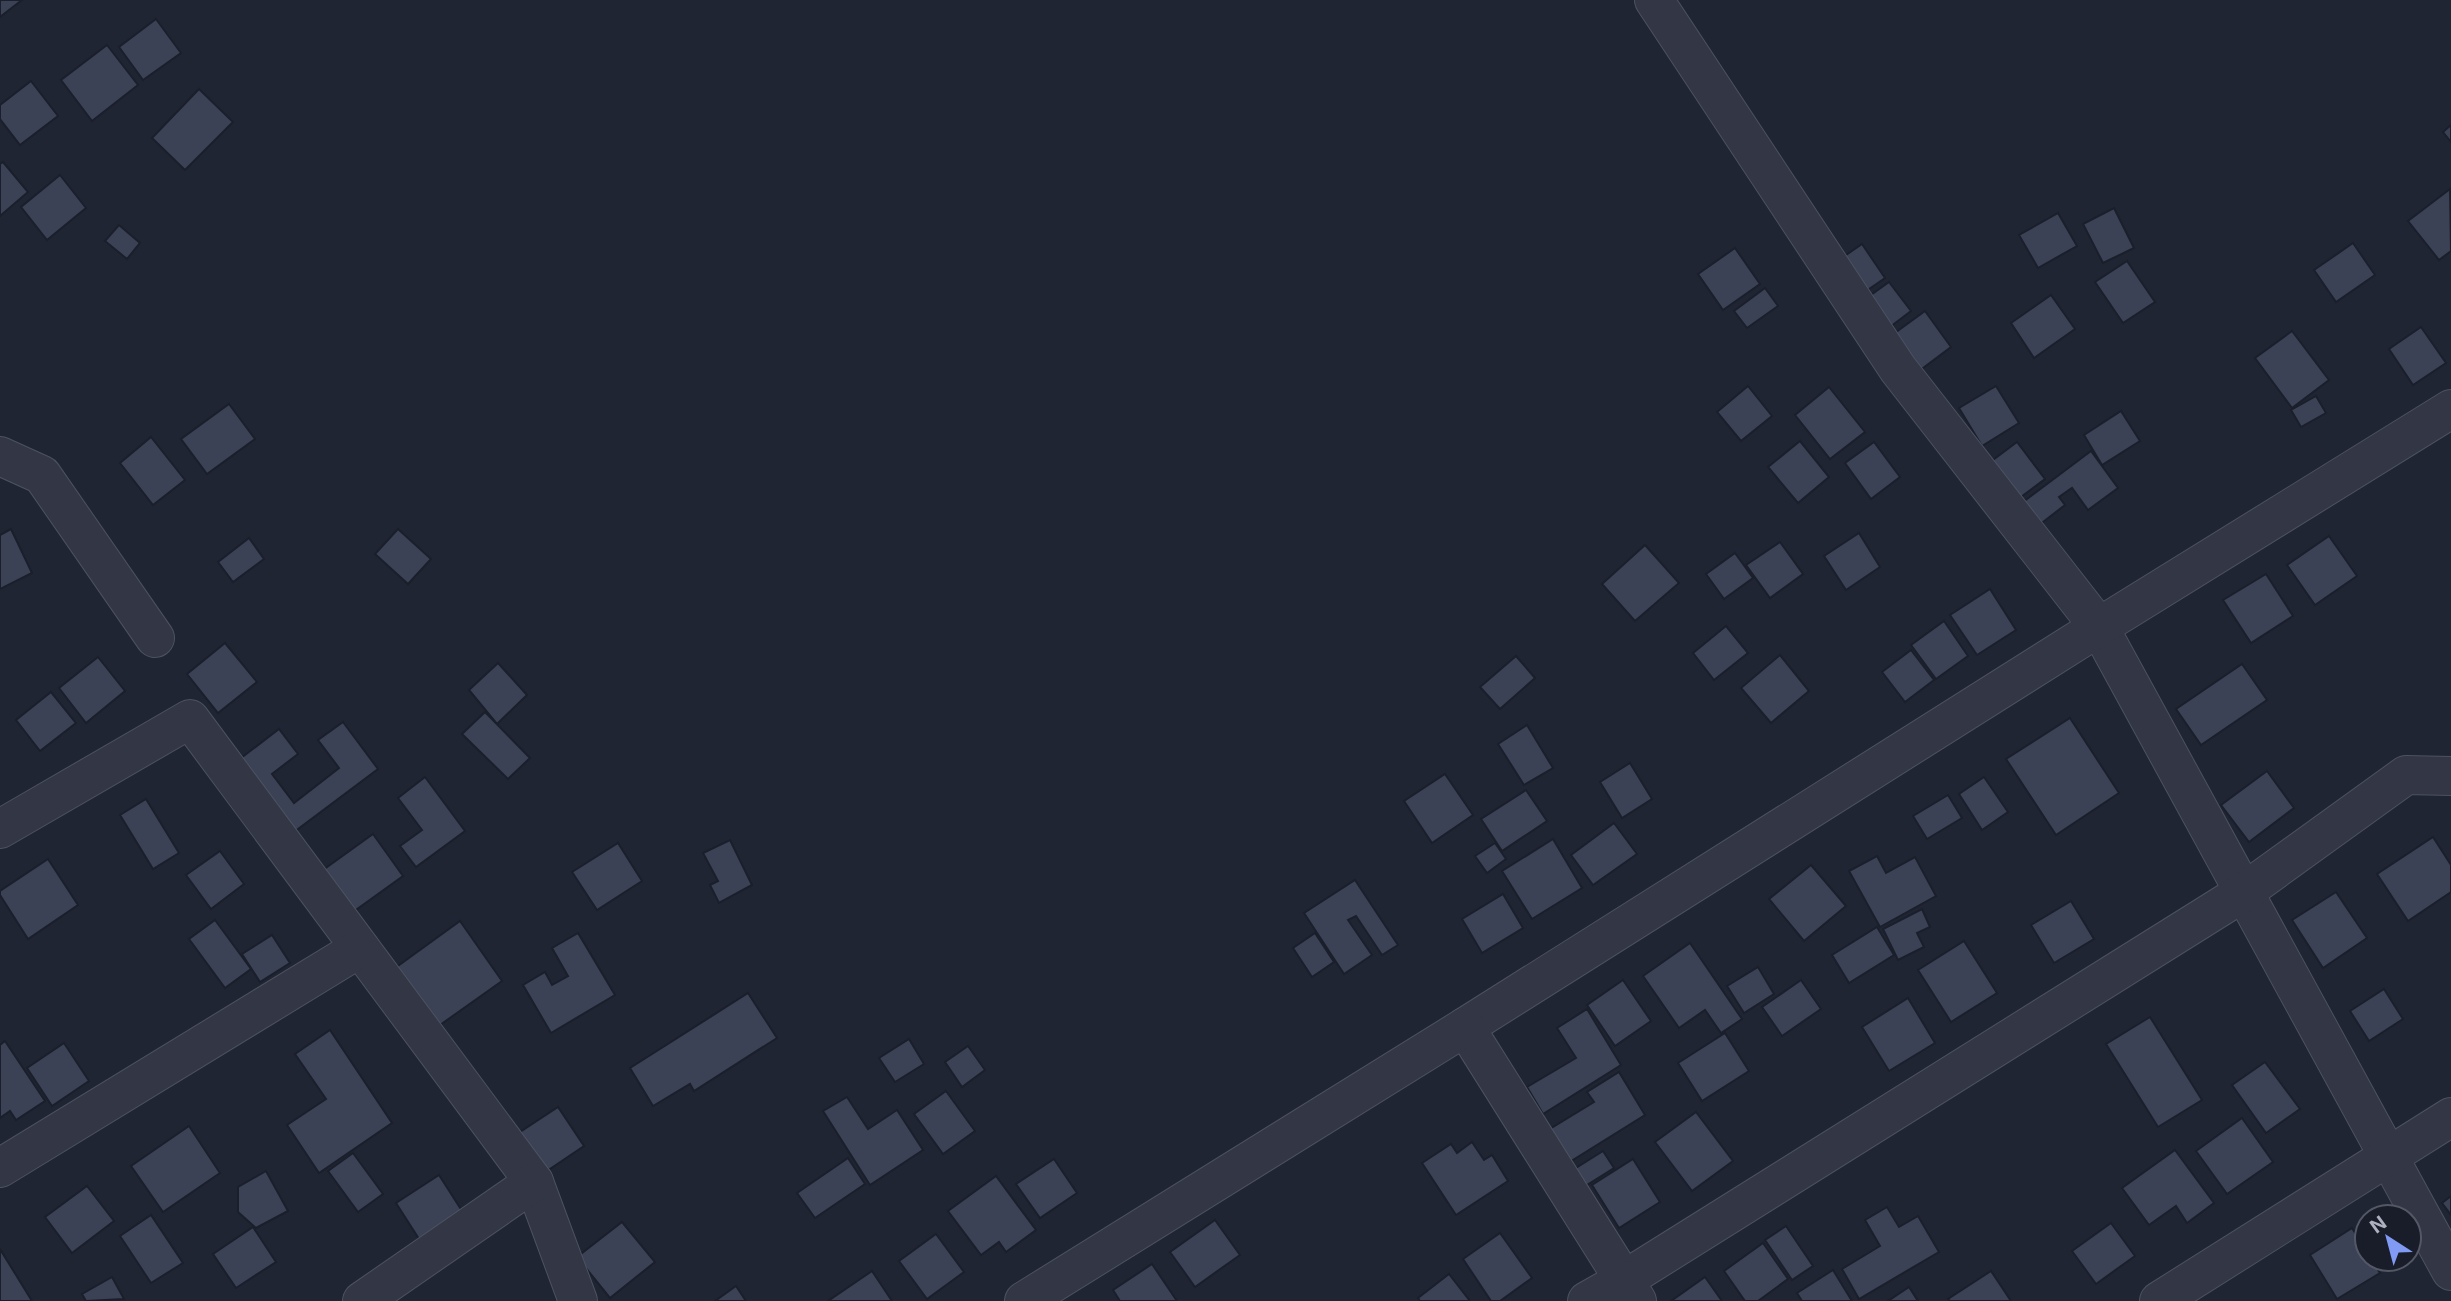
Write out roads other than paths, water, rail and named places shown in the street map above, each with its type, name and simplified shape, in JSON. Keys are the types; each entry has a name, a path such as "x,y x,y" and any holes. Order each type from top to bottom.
{"street":[{"path":"1654,0 1898,369 2099,627 2451,1271"},
{"path":"1024,1301 2451,408"},
{"path":"0,456 42,475 155,638"},
{"path":"0,829 190,719 534,1182 578,1301"},
{"path":"1587,1301 1631,1290 2244,891 2406,775 2451,776"},
{"path":"0,1168 360,948"},
{"path":"1465,1027 1631,1290"},
{"path":"2159,1301 2451,1117"},
{"path":"362,1301 534,1182"}]}
